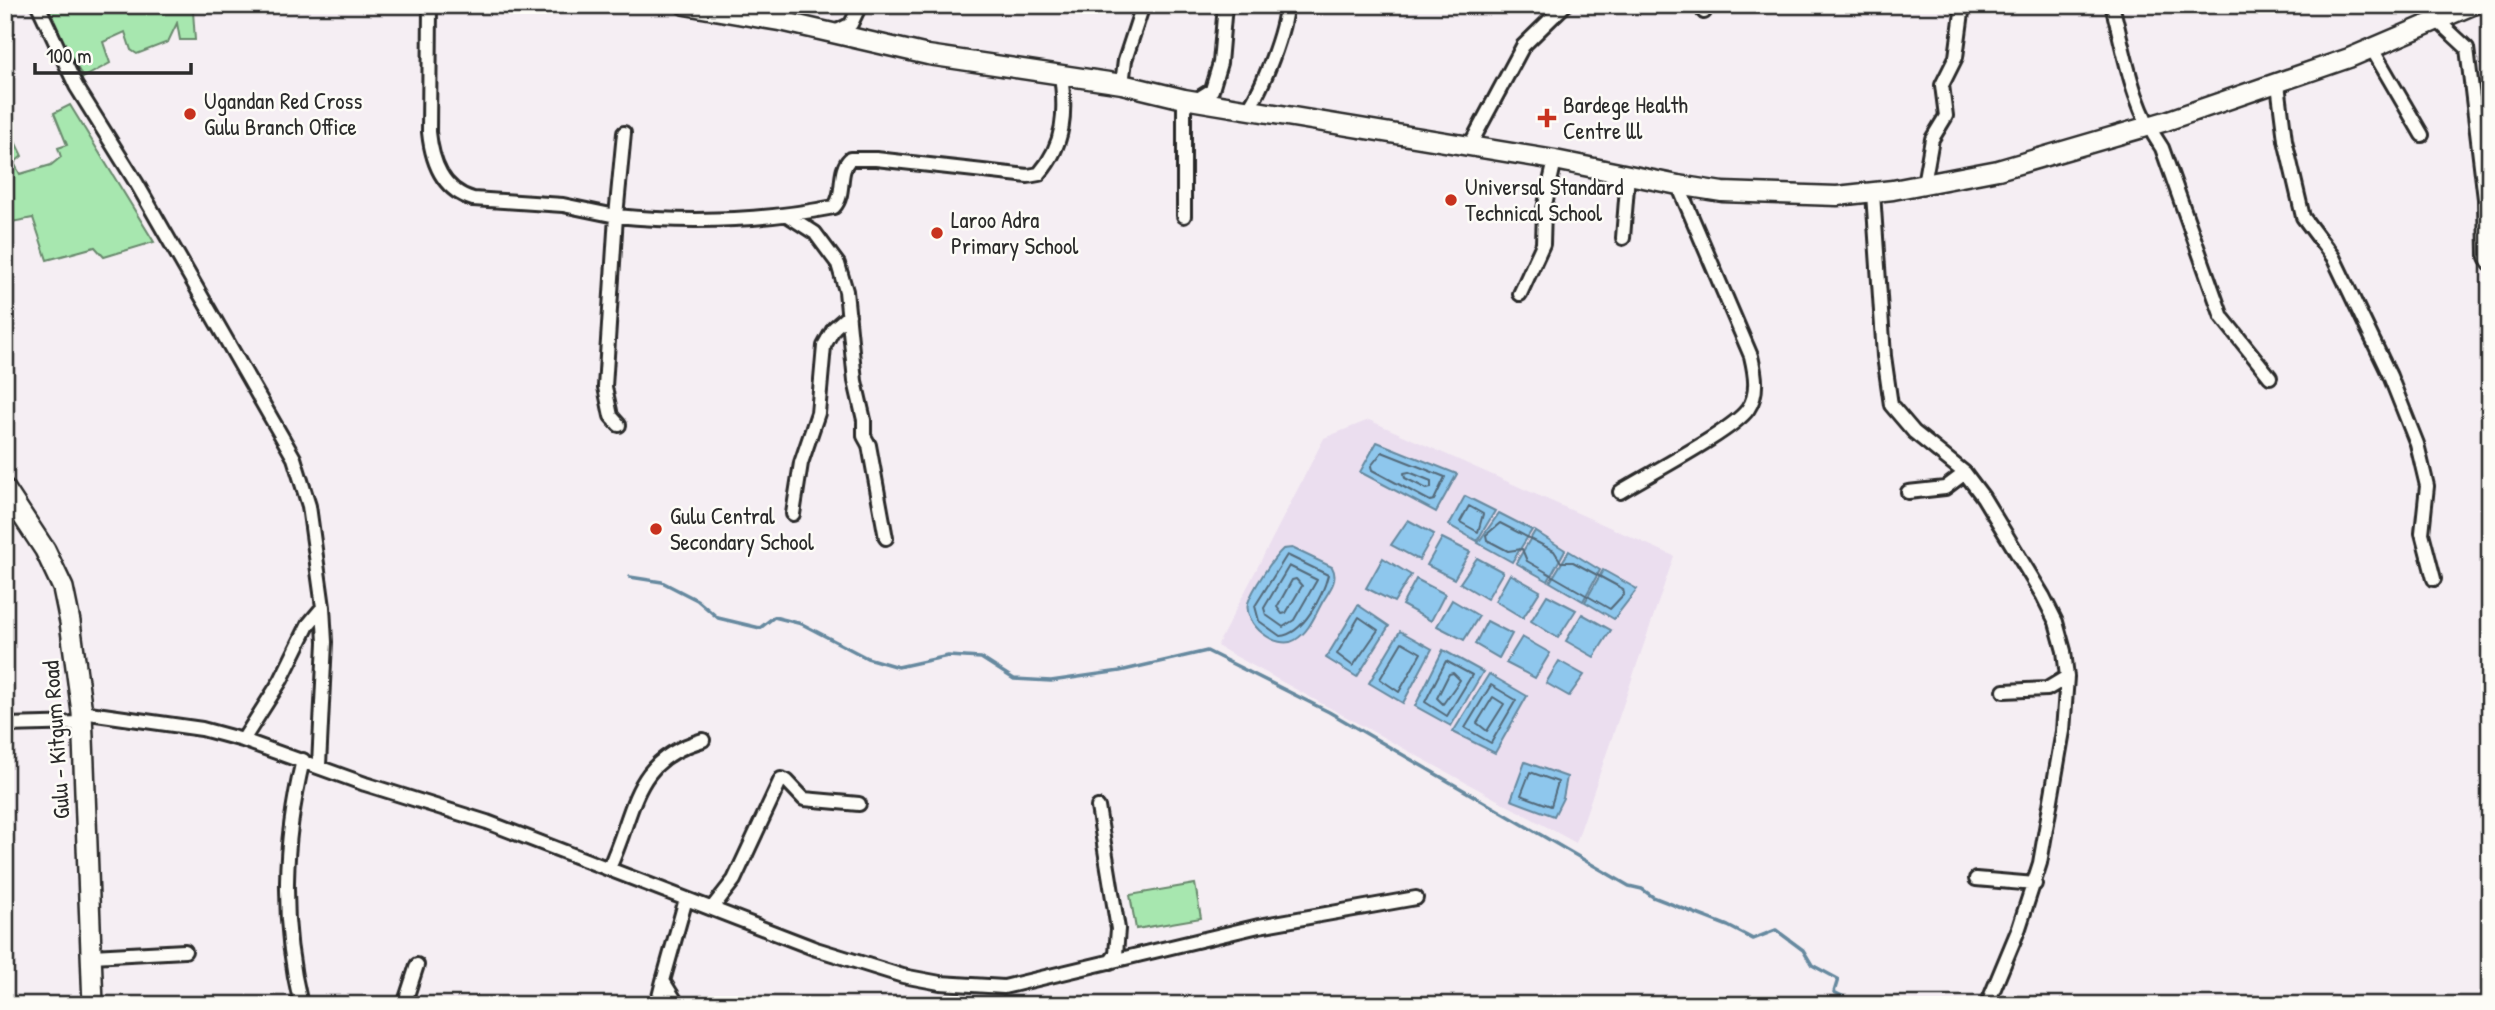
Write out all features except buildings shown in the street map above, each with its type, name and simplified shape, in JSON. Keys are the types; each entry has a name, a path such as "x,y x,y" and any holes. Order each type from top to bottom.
{"main road":[{"name":"Gulu - Kitgum Road","path":"5,489 45,550 63,588 82,717 93,1005"}],"street":[{"path":"38,5 76,86 137,184 294,458 309,506 323,607 325,642 319,765"},
{"path":"430,5 430,142 436,167 444,180 461,195 473,199 563,205 616,216 690,220 788,215 834,207 840,197 845,164 850,159 876,159 1032,176 1039,174 1062,131 1065,106 1061,75"},
{"path":"685,5 928,55 1122,84 1190,99 1555,160 1678,185 1722,192 1837,196 1873,193 1998,170 2146,126 2278,85 2372,49 2473,5"},
{"path":"739,15 765,5"},
{"path":"831,34 851,24 860,5"},
{"path":"1122,84 1125,60 1143,5"},
{"path":"1190,99 1212,90 1220,63 1225,5"},
{"path":"1248,109 1263,88 1271,55 1284,25 1286,5"},
{"path":"1469,147 1523,46 1565,5"},
{"path":"1924,184 1932,139 1946,116 1942,85 1956,57 1963,5"},
{"path":"2112,5 2128,72 2146,126 2162,148 2222,317 2270,377"},
{"path":"2438,21 2467,48 2485,199 2486,257 2490,264"},
{"path":"2372,49 2422,135"},
{"path":"2278,85 2287,151 2303,217 2333,257 2377,348 2417,444 2427,486 2422,533 2434,579"},
{"path":"1184,216 1190,99"},
{"path":"620,425 611,416 606,387 616,216 624,133"},
{"path":"1520,294 1543,244 1544,209 1555,160"},
{"path":"1623,238 1628,174"},
{"path":"1620,492 1730,424 1748,410 1753,399 1755,371 1751,356 1678,185"},
{"path":"1873,193 1884,356 1891,405 1914,432 1965,473 2025,562 2056,622 2067,677 2063,731 2035,884 1987,1005"},
{"path":"788,215 815,233 838,264 849,315 855,381 864,420 864,436 869,445 886,538"},
{"path":"793,514 801,463 818,413 824,346 834,328 849,315"},
{"path":"1908,492 1945,488 1965,473"},
{"path":"243,740 281,680 308,625 323,607"},
{"path":"2004,691 2046,689 2067,677"},
{"path":"5,725 82,717 202,729 243,740 319,765 365,784 487,822 867,966 940,983 1004,988 1259,926 1416,898"},
{"path":"609,868 629,821 639,788 650,770 667,753 703,740"},
{"path":"301,1005 290,956 285,908 303,760"},
{"path":"712,908 734,880 780,779 787,781 804,799 859,804"},
{"path":"1098,807 1118,929 1117,947 1110,962"},
{"path":"1976,879 2035,884"},
{"path":"657,1005 686,899"},
{"path":"92,956 186,951"},
{"path":"404,1005 417,965"},
{"path":"663,981 678,1005"}],"shaded area":[{"path":"1369,420 1674,556 1576,843 1217,646 1324,438"}],"green space":[{"path":"52,5 59,5 63,11 70,9 69,5 203,8 193,11 195,40 180,40 177,23 168,42 137,54 131,50 125,32 103,42 110,63 83,78 50,17"},
{"path":"70,105 154,242 104,257 95,247 47,260 33,218 12,222 5,210 5,196 12,188 5,180 5,133 10,131 22,156 14,163 20,174 51,165 61,157 58,148 67,145 54,113"},
{"path":"1195,884 1201,918 1136,929 1130,895"}],"water":[{"path":"1377,442 1457,474 1436,512 1360,472"},
{"path":"1465,496 1495,511 1477,541 1449,525"},
{"path":"1499,513 1532,530 1512,562 1478,543"},
{"path":"1408,520 1434,534 1419,560 1391,545"},
{"path":"1535,531 1565,550 1548,581 1516,563"},
{"path":"1442,538 1470,552 1454,579 1427,565"},
{"path":"1292,548 1332,567 1335,576 1331,589 1304,632 1295,640 1279,642 1256,627 1248,611 1248,603 1274,559 1283,549"},
{"path":"1569,551 1600,570 1583,601 1550,582"},
{"path":"1383,558 1411,575 1394,602 1366,588"},
{"path":"1477,558 1503,572 1487,599 1460,583"},
{"path":"1603,570 1637,589 1614,619 1585,602"},
{"path":"1510,574 1540,591 1523,618 1495,601"},
{"path":"1416,579 1445,594 1431,621 1402,605"},
{"path":"1547,595 1576,610 1558,638 1531,621"},
{"path":"1452,600 1479,616 1464,640 1437,626"},
{"path":"1358,605 1389,626 1357,677 1326,658"},
{"path":"1582,614 1611,630 1594,657 1566,641"},
{"path":"1487,621 1512,634 1499,658 1475,644"},
{"path":"1400,631 1432,649 1403,703 1369,683"},
{"path":"1522,637 1550,653 1535,678 1506,663"},
{"path":"1443,650 1483,672 1451,726 1415,706"},
{"path":"1559,661 1584,675 1569,696 1546,683"},
{"path":"1489,674 1527,696 1495,753 1453,732"},
{"path":"1525,762 1567,777 1563,798 1554,816 1511,800"}],"waterway":[{"path":"630,577 662,582 697,600 718,618 760,628 774,617 802,624 867,658 898,667 948,656 981,658 1014,679 1051,681 1120,671 1207,651 1329,712 1629,886 1642,889 1653,897 1728,926 1753,939 1776,930 1803,950 1812,965 1838,979 1834,992 1860,1005"}],"place":[{"name":"Ugandan Red Cross Gulu Branch Office","path":"190,114"},
{"name":"Bardege Health Centre lll","path":"1547,118"},
{"name":"Universal Standard Technical School","path":"1451,200"},
{"name":"Laroo Adra Primary School","path":"937,233"},
{"name":"Gulu Central Secondary School","path":"656,529"}]}
